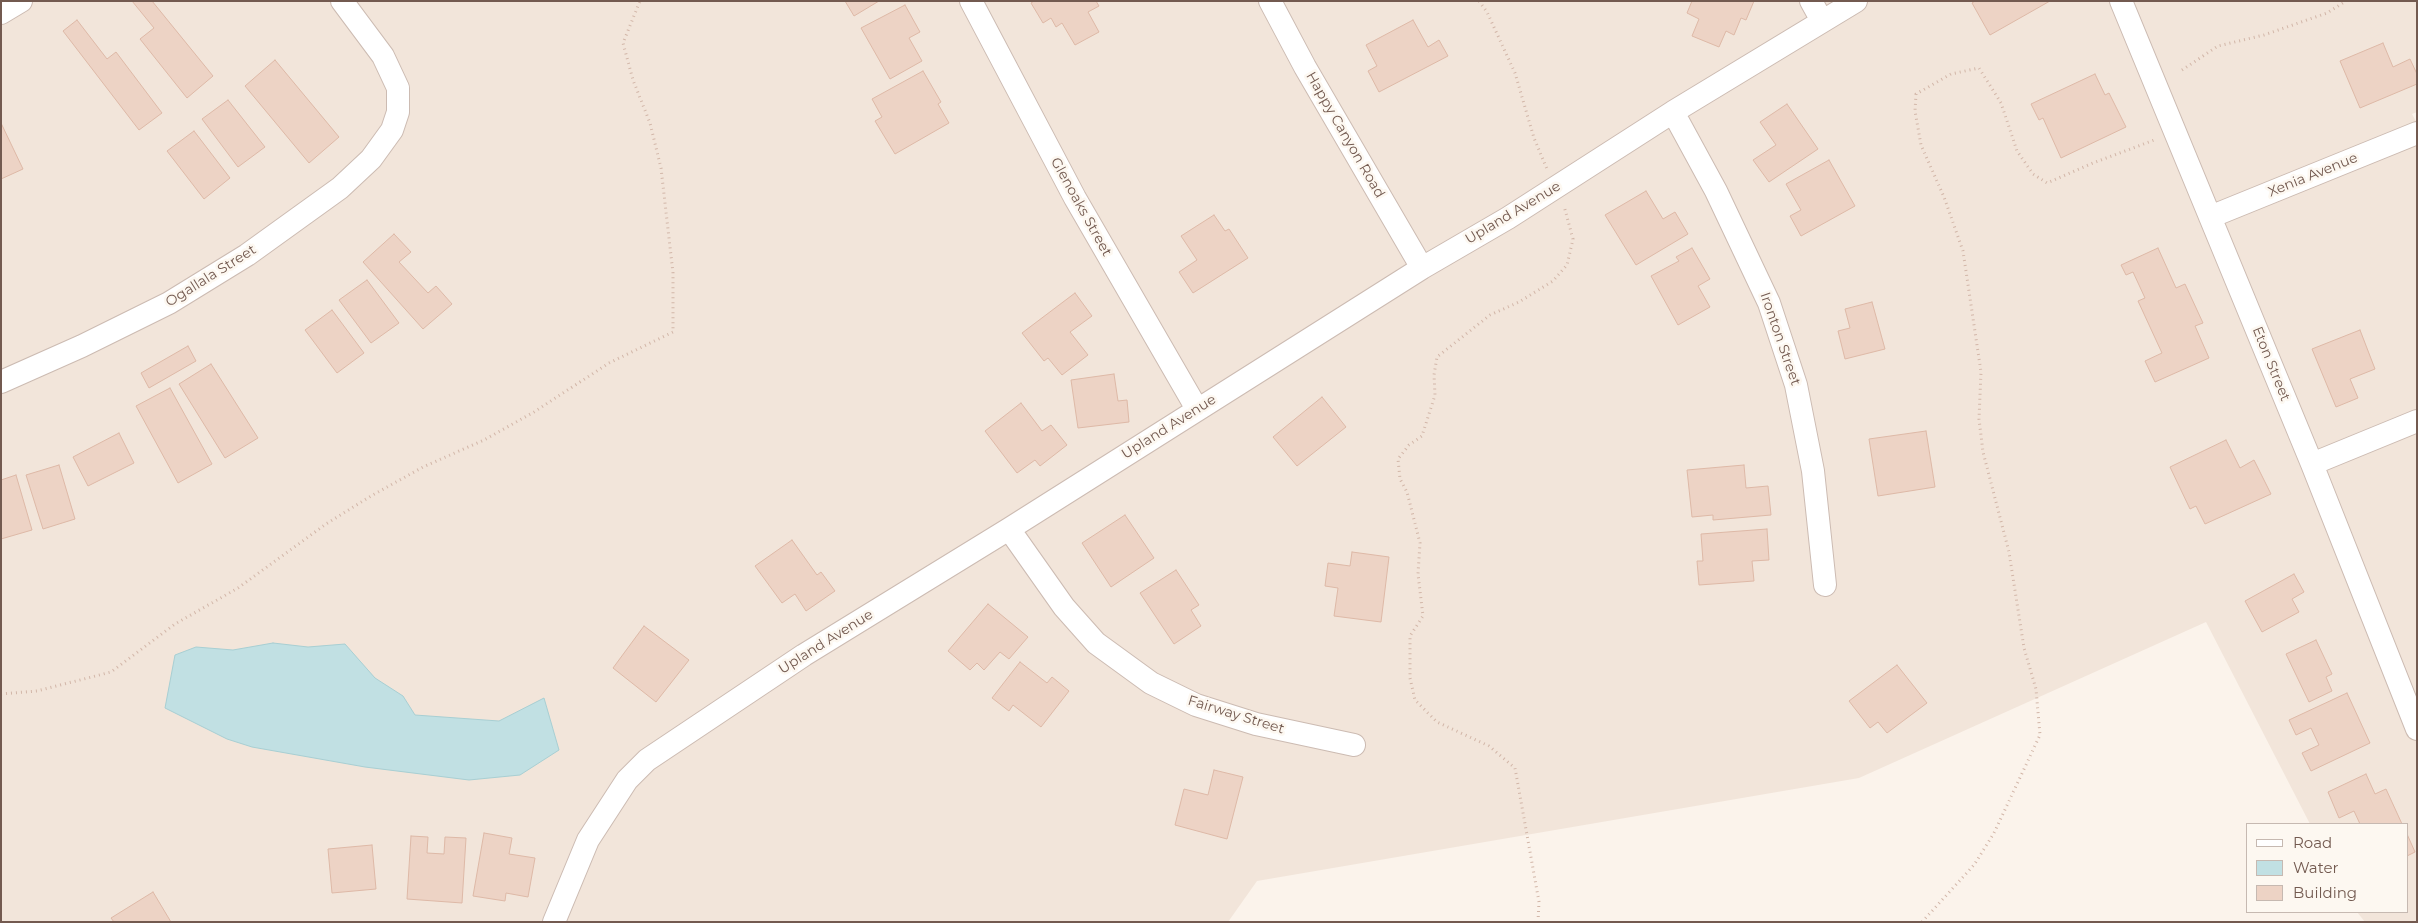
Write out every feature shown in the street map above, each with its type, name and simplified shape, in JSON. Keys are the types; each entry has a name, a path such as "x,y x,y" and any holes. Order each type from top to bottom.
{"street":[{"path":"1,13 22,1"},
{"name":"Ogallala Street","path":"1,382 82,346 169,303 247,256 340,188 371,159 392,130 398,112 398,88 383,56 342,1"},
{"name":"Glenoaks Street","path":"971,1 1075,198 1197,409"},
{"name":"Happy Canyon Road","path":"1270,1 1305,67 1422,268"},
{"path":"1811,1 1822,21"},
{"name":"Upland Avenue","path":"554,922 588,840 627,780 647,760 804,655 1009,529 1422,268 1559,196 1673,112 1856,1"},
{"name":"Eton Street","path":"2121,1 2414,717"},
{"name":"Ironton Street","path":"1673,112 1716,191 1770,303 1796,385 1813,471 1825,585"},
{"name":"Xenia Avenue","path":"2210,217 2417,132"},
{"path":"2312,464 2417,421"},
{"name":"Fairway Street","path":"1009,529 1064,608 1096,642 1151,683 1196,705 1256,724 1354,746"}],"path":[{"path":"1,694 37,691 111,672 175,624 238,588 326,524 371,496 423,468 484,440 534,412 609,363 673,332 673,273 661,168 650,123 623,43 640,1"},
{"path":"1479,1 1487,12 1515,73 1534,138 1569,217 1569,228 1573,239 1567,265 1553,281 1519,302 1490,315 1437,357 1434,375 1435,395 1422,436 1409,445 1398,458 1400,479 1407,492 1420,543 1418,574 1423,616 1410,636 1410,678 1415,700 1437,722 1489,746 1515,768 1539,902 1538,922"},
{"path":"2182,70 2218,46 2264,35 2327,13 2346,1"},
{"path":"1922,922 1974,865 1994,833 2040,735 2036,689 2024,648 2009,552 1983,452 1979,419 1980,372 1963,251 1944,197 1921,145 1916,111 1916,94 1951,74 1978,68 2000,103 2017,151 2033,174 2047,183 2093,162 2160,138"}],"shaded area":[{"path":"1,1 2417,1 2417,112 2412,114 2417,123 2417,922 2365,922 2358,913 2408,913 2408,823 2309,823 2206,622 1859,778 1257,881 1228,922 1,922"}],"water":[{"path":"273,643 308,647 345,644 375,678 403,696 415,715 499,721 544,698 559,750 520,775 469,780 365,767 252,747 227,739 165,708 175,655 196,647 233,650"}],"building":[{"path":"132,1 152,1 213,76 187,98 140,39 154,28"},
{"path":"845,1 879,1 854,16"},
{"path":"1034,1 1096,1 1099,6 1088,12 1099,32 1075,45 1062,23 1056,27 1051,18 1043,23 1031,3"},
{"path":"1692,1 1754,1 1746,20 1741,18 1734,35 1726,31 1719,47 1692,36 1699,19 1687,13"},
{"path":"1975,1 2050,1 1990,35 1972,3"},
{"path":"905,5 920,32 909,38 922,61 890,79 861,28"},
{"path":"77,20 107,59 116,52 162,113 139,130 63,31"},
{"path":"1413,20 1428,47 1439,40 1448,56 1379,92 1368,71 1377,66 1366,45"},
{"path":"2383,43 2393,67 2410,59 2417,74 2417,84 2360,108 2340,61"},
{"path":"275,60 339,137 309,163 245,86"},
{"path":"923,71 941,102 938,104 949,123 895,154 875,121 882,117 872,99"},
{"path":"2095,74 2105,95 2109,93 2126,127 2061,158 2043,118 2039,120 2031,104"},
{"path":"228,100 265,147 238,167 202,119"},
{"path":"1787,104 1818,149 1769,182 1753,160 1776,145 1760,122"},
{"path":"1,123 23,169 1,179"},
{"path":"194,131 230,178 204,199 167,151"},
{"path":"1829,160 1855,206 1801,236 1790,216 1801,210 1786,184"},
{"path":"1646,191 1663,219 1675,212 1688,234 1636,265 1605,215"},
{"path":"1214,215 1225,231 1229,229 1248,258 1193,293 1179,272 1197,260 1181,236"},
{"path":"394,234 411,252 399,262 428,293 436,286 452,304 423,329 363,262"},
{"path":"1692,248 1710,279 1698,286 1710,307 1678,325 1651,276 1679,261 1676,257"},
{"path":"2158,248 2176,288 2185,284 2203,323 2195,326 2209,358 2155,382 2145,361 2162,353 2138,301 2145,298 2133,272 2126,275 2121,265"},
{"path":"367,280 399,323 371,343 339,300"},
{"path":"1075,293 1092,316 1070,332 1088,355 1062,375 1048,358 1044,361 1022,333"},
{"path":"1872,302 1885,349 1845,359 1838,331 1850,328 1845,309"},
{"path":"332,310 364,353 337,373 305,330"},
{"path":"2360,330 2375,369 2350,379 2358,398 2336,407 2312,349"},
{"path":"188,346 196,361 149,388 141,373"},
{"path":"211,364 258,438 225,458 179,384"},
{"path":"1114,374 1118,401 1127,400 1129,422 1078,428 1071,380"},
{"path":"170,388 212,464 178,483 136,406"},
{"path":"1322,397 1346,427 1297,466 1273,437"},
{"path":"1021,403 1042,431 1051,425 1067,445 1040,466 1035,460 1017,473 985,431"},
{"path":"1926,431 1935,487 1878,496 1869,439"},
{"path":"119,433 134,463 88,486 73,457"},
{"path":"2226,440 2240,468 2254,460 2271,494 2205,524 2196,506 2190,509 2170,467"},
{"path":"59,465 75,519 43,529 26,475"},
{"path":"1744,465 1746,488 1768,486 1771,515 1713,520 1713,515 1692,517 1687,470"},
{"path":"16,475 32,530 1,539 1,480"},
{"path":"1125,515 1154,558 1111,587 1082,543"},
{"path":"1767,529 1769,560 1752,561 1754,581 1699,585 1697,561 1703,561 1701,534"},
{"path":"792,540 817,575 821,572 835,591 806,611 795,594 782,603 755,566"},
{"path":"1352,552 1389,557 1381,622 1334,616 1338,588 1325,586 1328,563 1350,566"},
{"path":"1176,570 1199,605 1191,610 1201,626 1174,644 1140,593"},
{"path":"2294,574 2304,592 2292,599 2299,612 2262,632 2245,601"},
{"path":"988,604 1028,637 1009,659 1000,652 984,670 977,663 970,670 948,651"},
{"path":"644,626 689,660 656,702 613,668"},
{"path":"2316,640 2332,674 2326,677 2332,691 2309,702 2286,654"},
{"path":"1020,662 1047,683 1052,677 1069,691 1041,727 1013,705 1009,711 992,698"},
{"path":"1897,665 1927,703 1887,733 1878,722 1870,728 1849,701"},
{"path":"2347,693 2370,743 2311,771 2302,753 2319,745 2311,728 2296,735 2289,720"},
{"path":"1214,770 1243,777 1227,839 1175,825 1184,789 1208,795"},
{"path":"2366,774 2375,794 2386,789 2402,823 2360,823 2354,811 2339,818 2328,792"},
{"path":"484,833 512,838 509,854 535,858 528,897 506,893 505,901 473,896"},
{"path":"411,836 428,837 427,853 444,854 445,837 466,838 462,903 407,899"},
{"path":"2408,836 2415,852 2408,856"},
{"path":"372,845 376,889 332,893 328,849"},
{"path":"153,892 171,922 114,922 111,918"}]}
